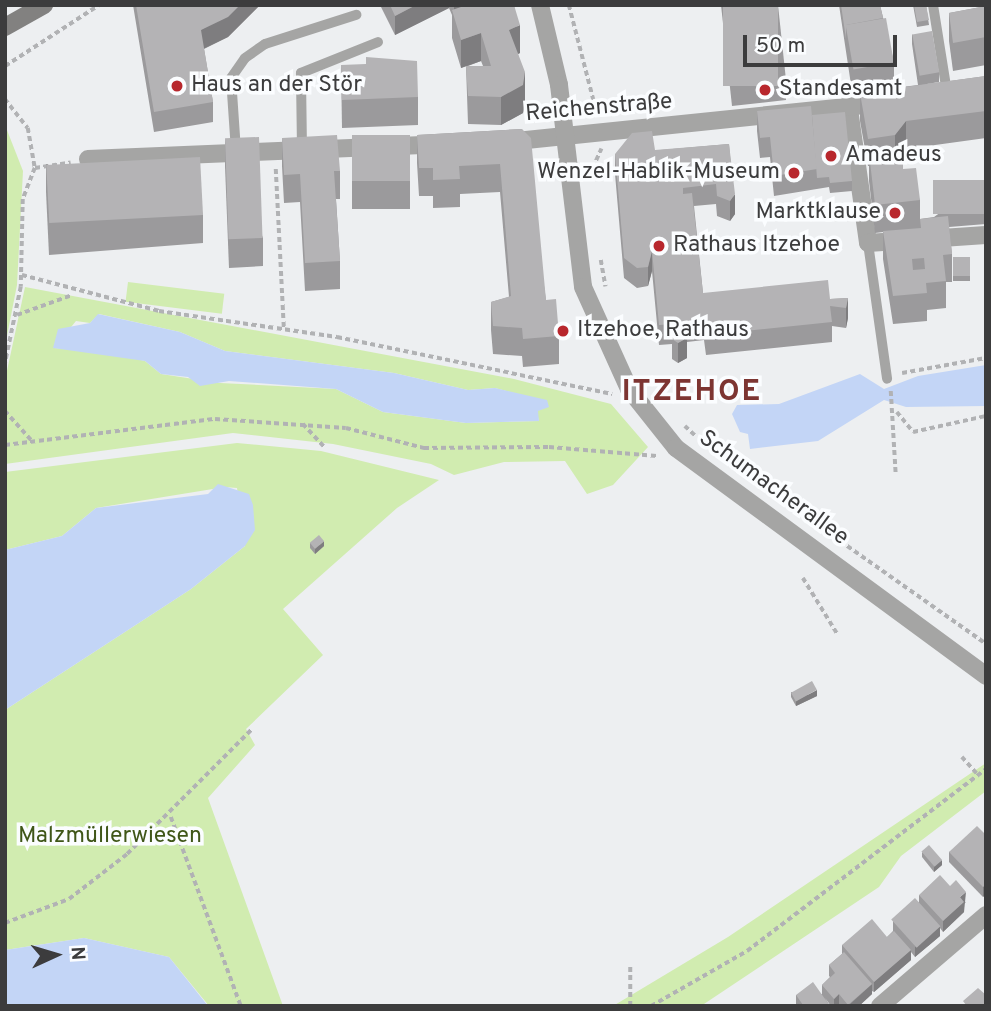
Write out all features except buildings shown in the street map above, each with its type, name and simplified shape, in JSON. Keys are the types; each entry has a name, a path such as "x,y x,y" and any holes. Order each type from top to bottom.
{"main road":[{"path":"5,27 44,5"}],"street":[{"name":"Schumacherallee","path":"540,5 556,71 583,287 629,389 676,448 986,677"},
{"path":"923,96 973,89"},
{"name":"Reichenstraße","path":"88,159 564,139 849,108 898,100"},
{"path":"849,108 868,243 986,235"},
{"path":"880,1006 986,915"}],"lane":[{"path":"933,5 947,92"},
{"path":"236,152 231,78 245,58 265,44 356,15"},
{"path":"302,149 302,73 378,42"},
{"path":"868,243 887,379"}],"path":[{"path":"5,66 99,5"},
{"path":"569,5 599,136 601,155 589,176 590,189"},
{"path":"5,99 29,128 35,167 23,199 22,275 5,363"},
{"path":"274,150 284,328"},
{"path":"35,167 88,159"},
{"path":"600,253 607,294"},
{"path":"22,275 74,294 284,328 568,389 606,395 629,389"},
{"path":"16,316 74,294"},
{"path":"887,379 986,358"},
{"path":"896,476 895,410 913,432 986,416"},
{"path":"5,411 31,440"},
{"path":"675,416 701,442"},
{"path":"5,445 215,419 301,423 424,449 549,447 659,456"},
{"path":"301,423 325,448"},
{"path":"782,500 986,644"},
{"path":"803,579 838,635"},
{"path":"5,923 69,899 171,817 252,729"},
{"path":"962,757 979,776"},
{"path":"651,1006 747,951 986,769"},
{"path":"171,817 241,1006"},
{"path":"630,966 630,1006"}],"green space":[{"path":"5,125 23,171 17,285 5,346"},
{"path":"128,282 224,294 222,314 126,302"},
{"path":"25,287 514,379 611,404 648,447 613,485 587,494 565,461 504,462 454,475 431,464 333,444 233,433 5,464 5,380","holes":["99,314 180,332 225,351 394,373 468,390 495,388 533,398 539,421 466,423 383,412 336,389 220,383 161,374 145,361 108,352 54,348 76,321 90,323"]},
{"name":"Malzmüllerwiesen","path":"237,443 321,451 439,480 397,508 283,609 323,655 246,729 255,745 208,798 283,1006 209,1006 169,957 84,938 5,950 5,710 191,589 245,546 237,488 225,487 96,508 62,536 5,550 5,472"},
{"path":"986,763 986,791 901,856 879,887 701,1006 613,1006 728,937"}],"water":[{"path":"98,314 180,332 225,351 394,373 468,390 495,388 547,400 549,407 538,411 539,421 466,423 383,412 336,389 229,381 200,386 188,377 161,374 145,361 53,348 58,329 90,323"},
{"path":"986,365 986,406 906,407 884,400 818,441 750,449 748,434 740,432 732,414 737,405 779,404 860,374 884,389 918,376"},
{"path":"218,484 249,494 253,505 255,530 245,546 191,589 5,710 5,550 62,536 96,508 208,494"},
{"path":"84,938 169,957 208,1006 5,1006 5,950"}],"place":[{"name":"Haus an der Stör","path":"177,86"},
{"name":"Standesamt","path":"765,90"},
{"name":"Amadeus","path":"831,156"},
{"name":"Wenzel-Hablik-Museum","path":"794,173"},
{"name":"Marktklause","path":"895,213"},
{"name":"Rathaus Itzehoe","path":"659,246"},
{"name":"Itzehoe, Rathaus","path":"563,331"}],"district":[{"name":"ITZEHOE","path":"692,393"}]}
